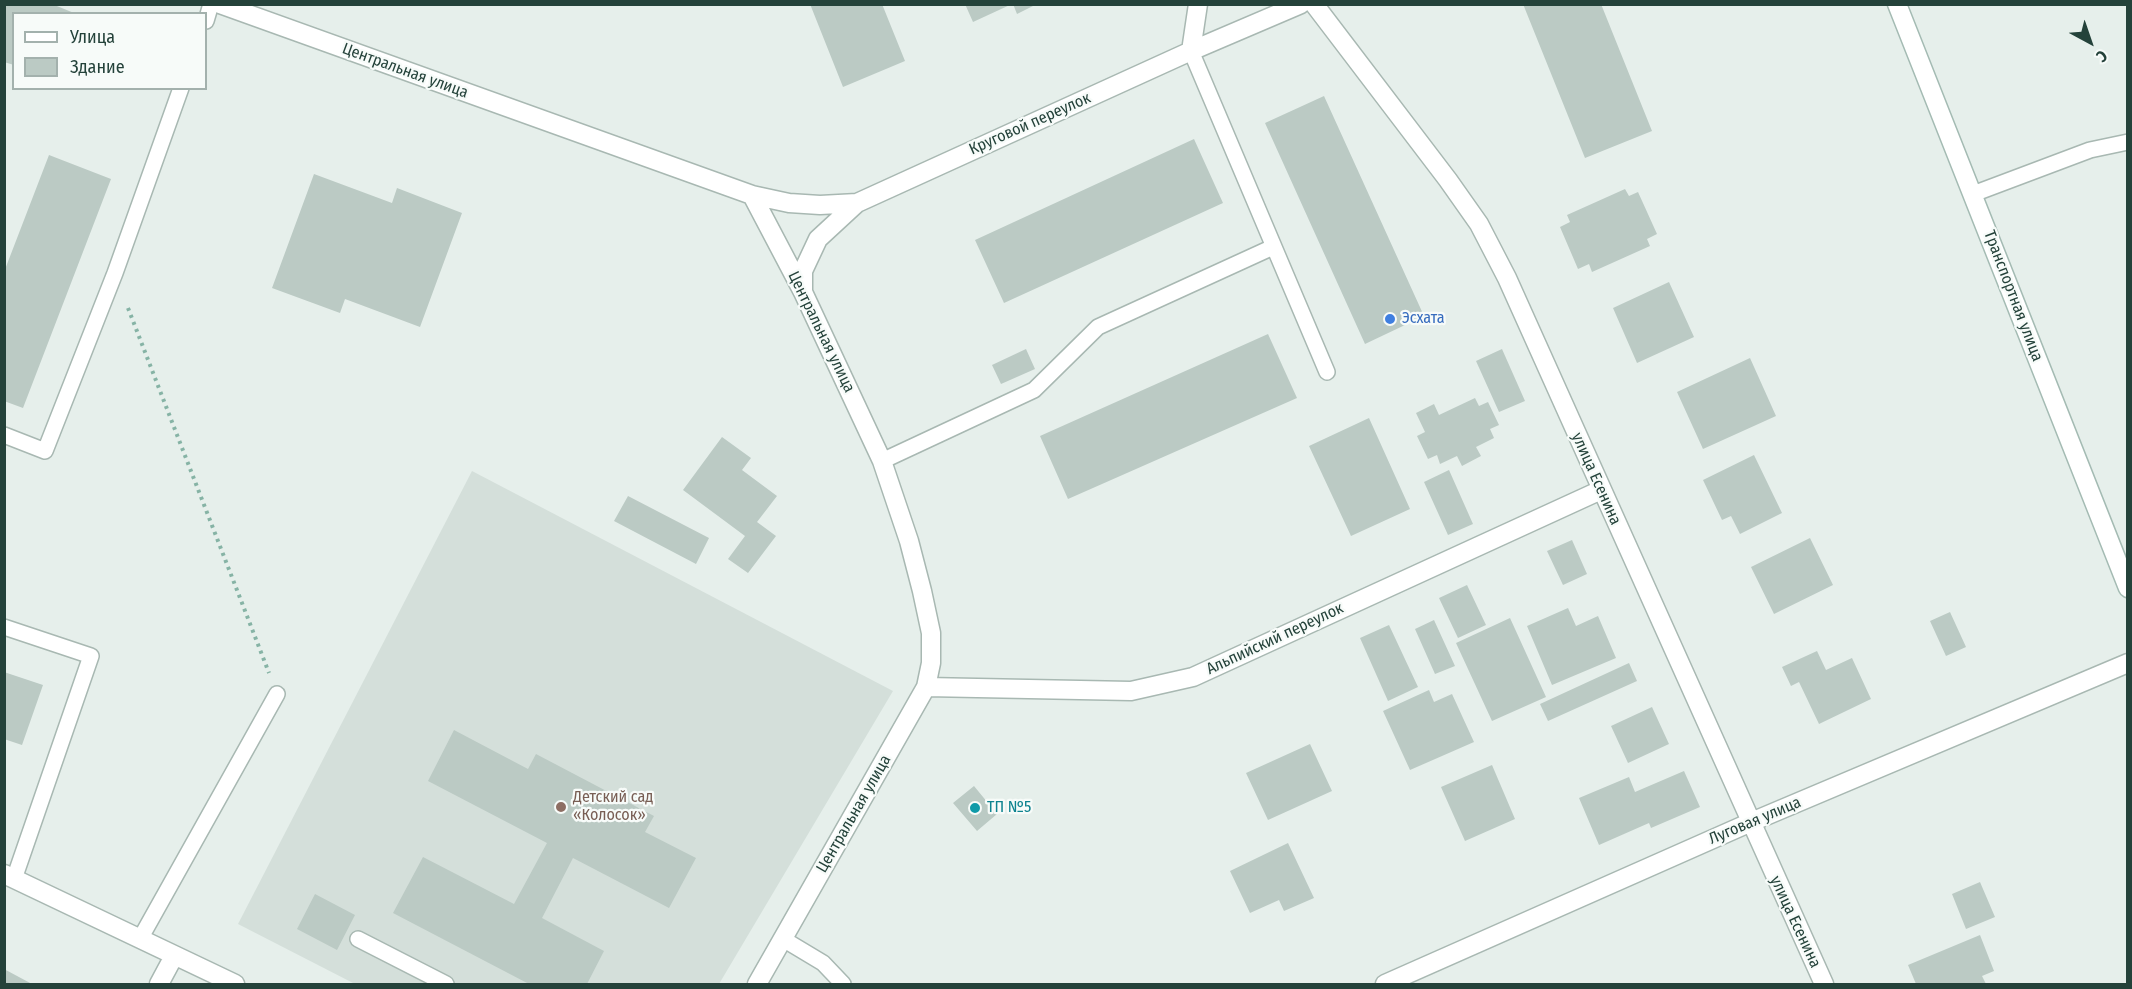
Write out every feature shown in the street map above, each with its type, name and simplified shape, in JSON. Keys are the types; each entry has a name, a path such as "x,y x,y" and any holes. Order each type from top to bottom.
{"street":[{"name":"Центральная улица","path":"220,4 752,195 803,292 882,461 909,540 931,633 931,663 926,687 757,984"},
{"path":"1191,51 1198,4"},
{"name":"Круговой переулок","path":"752,195 789,202 856,203 1191,51 1301,4"},
{"name":"улица Есенина","path":"1314,4 1448,180 1479,225 1507,278 1749,823 1824,984"},
{"name":"Транспортная улица","path":"1898,4 2127,588"},
{"path":"803,292 803,271 818,239 856,203"},
{"name":"Альпийский переулок","path":"926,687 1131,691 1193,676 1601,490"},
{"name":"Луговая улица","path":"1385,984 1749,823 2127,663"},
{"path":"9,876 235,984"},
{"path":"159,984 174,956"}],"lane":[{"path":"1191,51 1327,372"},
{"path":"4,435 45,451 115,273 180,90"},
{"path":"1973,194 2090,150 2127,142"},
{"path":"882,461 1034,390 1098,327 1273,247"},
{"path":"4,627 92,656 9,876"},
{"path":"140,939 277,694"},
{"path":"358,939 446,984"},
{"path":"783,939 823,963 843,984"}],"path":[{"path":"115,273 277,694"}],"shaded area":[{"name":"Детский сад «Колосок»","path":"472,471 893,691 719,984 355,984 238,924"}],"building":[{"path":"4,4 52,4 72,12 12,12 12,64 4,62"},
{"path":"810,4 882,4 905,61 843,87"},
{"path":"965,4 1012,4 973,22"},
{"path":"1013,4 1037,4 1017,14"},
{"path":"1523,4 1601,4 1652,131 1585,158"},
{"path":"1324,96 1424,316 1365,344 1265,123"},
{"path":"1194,139 1223,203 1004,303 975,240"},
{"path":"49,155 111,179 23,408 4,401 4,272"},
{"path":"314,174 392,203 397,188 462,213 420,327 345,299 340,313 272,288"},
{"path":"1625,189 1629,196 1638,192 1657,234 1647,239 1650,246 1592,272 1589,264 1578,269 1560,227 1570,222 1567,215"},
{"path":"1669,282 1694,337 1637,363 1613,308"},
{"path":"1268,334 1297,398 1068,499 1040,436"},
{"path":"1026,349 1035,369 1001,384 992,365"},
{"path":"1502,349 1525,401 1499,412 1476,361"},
{"path":"1750,358 1776,416 1703,449 1677,392"},
{"path":"1475,398 1479,406 1488,402 1499,425 1490,429 1494,438 1476,447 1481,456 1462,466 1457,456 1440,464 1437,455 1428,459 1417,436 1425,432 1416,413 1434,404 1439,415"},
{"path":"1369,418 1410,509 1351,536 1309,446"},
{"path":"722,437 751,458 742,470 777,496 757,522 776,536 748,573 728,559 745,536 683,490"},
{"path":"1754,455 1782,513 1740,534 1731,516 1722,520 1703,480"},
{"path":"1449,470 1473,524 1448,535 1424,482"},
{"path":"628,496 709,538 696,564 614,521"},
{"path":"1810,538 1833,585 1774,614 1751,567"},
{"path":"1572,540 1587,574 1563,585 1547,551"},
{"path":"1467,585 1486,625 1458,638 1439,598"},
{"path":"1568,608 1576,626 1598,616 1616,658 1552,685 1527,626"},
{"path":"1950,612 1966,647 1946,656 1930,621"},
{"path":"1510,618 1546,697 1492,721 1456,643"},
{"path":"1434,620 1455,666 1435,674 1415,629"},
{"path":"1389,625 1418,687 1388,701 1360,638"},
{"path":"1817,651 1826,670 1852,658 1871,699 1819,724 1799,682 1791,686 1782,667"},
{"path":"1629,663 1637,681 1548,721 1540,704"},
{"path":"4,672 43,685 22,745 4,739"},
{"path":"1429,690 1434,702 1452,694 1474,742 1410,770 1383,711"},
{"path":"1652,707 1669,744 1628,763 1611,726"},
{"path":"454,730 528,769 536,754 654,816 645,832 696,858 669,908 573,858 542,918 604,951 587,984 529,984 393,913 423,857 514,904 547,843 428,781"},
{"path":"1310,744 1332,791 1268,820 1246,773"},
{"path":"1492,765 1515,819 1465,841 1441,787"},
{"path":"1684,771 1700,807 1651,828 1649,823 1599,845 1579,798 1629,777 1635,792"},
{"name":"ТП №5","path":"974,786 997,814 977,831 953,803"},
{"path":"1288,843 1314,898 1284,911 1279,900 1250,913 1230,871"},
{"path":"1980,882 1995,917 1966,929 1952,894"},
{"path":"315,894 355,915 337,950 297,929"},
{"path":"1980,935 1994,971 1982,976 1986,984 1916,984 1908,965"},
{"path":"4,969 32,984 4,984"}],"place":[{"name":"Эсхата","path":"1390,319"},
{"name":"Детский сад «Колосок»","path":"561,807"},
{"name":"ТП №5","path":"975,808"}]}
